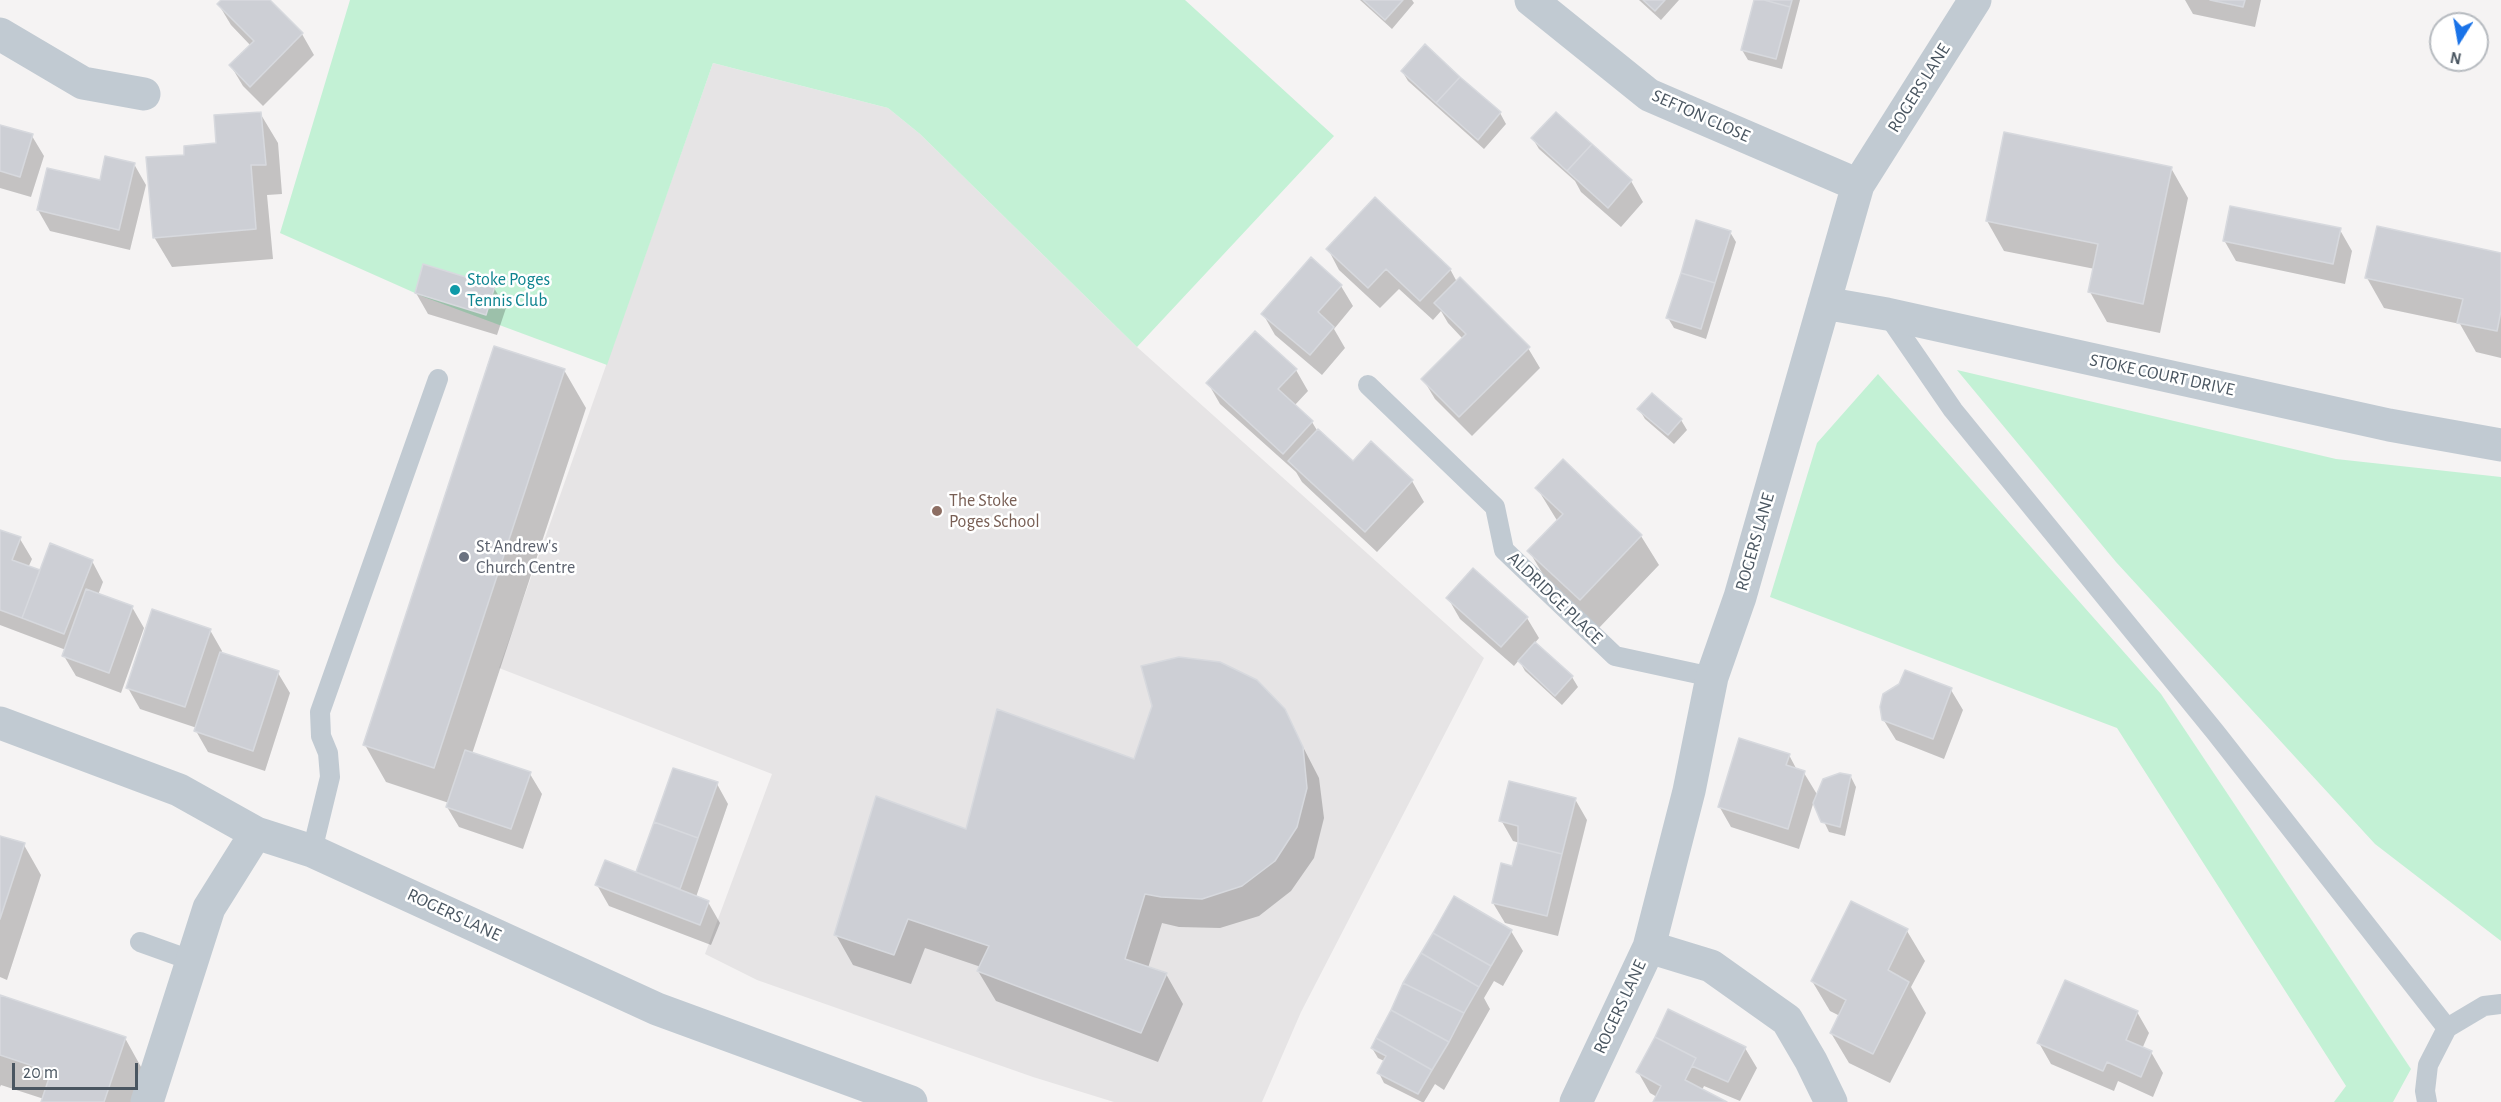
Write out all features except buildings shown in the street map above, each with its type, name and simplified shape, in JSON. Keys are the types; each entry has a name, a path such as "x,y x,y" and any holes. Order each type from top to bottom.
{"street":[{"name":"SEFTON CLOSE","path":"1531,0 1650,95 1858,185"},
{"name":"ROGERS LANE","path":"1576,1102 1649,947 1689,791 1712,677 1740,597 1858,185 1975,0"},
{"path":"0,34 83,84 144,94"},
{"name":"STOKE COURT DRIVE","path":"1824,303 1887,314 2378,423 2501,445"},
{"name":"ROGERS LANE","path":"0,723 179,790 256,833 312,851 657,1009 911,1102"},
{"path":"147,1102 209,908 256,833"},
{"path":"1649,947 1712,966 1787,1020 1812,1061 1831,1102"}],"lane":[{"path":"1887,314 1953,410 2216,733 2447,1028"},
{"path":"312,851 330,777 328,753 321,736 320,712 438,379"},
{"name":"ALDRIDGE PLACE","path":"1368,385 1495,507 1504,550 1615,656 1712,677"},
{"path":"140,942 193,961"},
{"path":"2427,1102 2425,1091 2428,1065 2447,1028 2484,1006 2501,1004"}],"shaded area":[{"name":"The Stoke Poges School","path":"713,63 888,108 920,134 1137,347 1484,658 1301,1012 1262,1102 1114,1102 1033,1077 757,980 705,954 772,774 499,668"}],"green space":[{"path":"350,0 1185,0 1334,136 1137,347 920,134 888,108 713,63 607,365 424,297 280,233"},
{"path":"1957,370 2336,459 2501,477 2501,941 2375,844 2116,562"},
{"path":"1878,374 2161,694 2411,1069 2393,1102 2334,1102 2346,1086 2117,728 1770,597 1817,443"}],"place":[{"name":"Stoke Poges Tennis Club","path":"455,290"},
{"name":"The Stoke Poges School","path":"937,511"},
{"name":"St Andrew's Church Centre","path":"464,557"}]}
